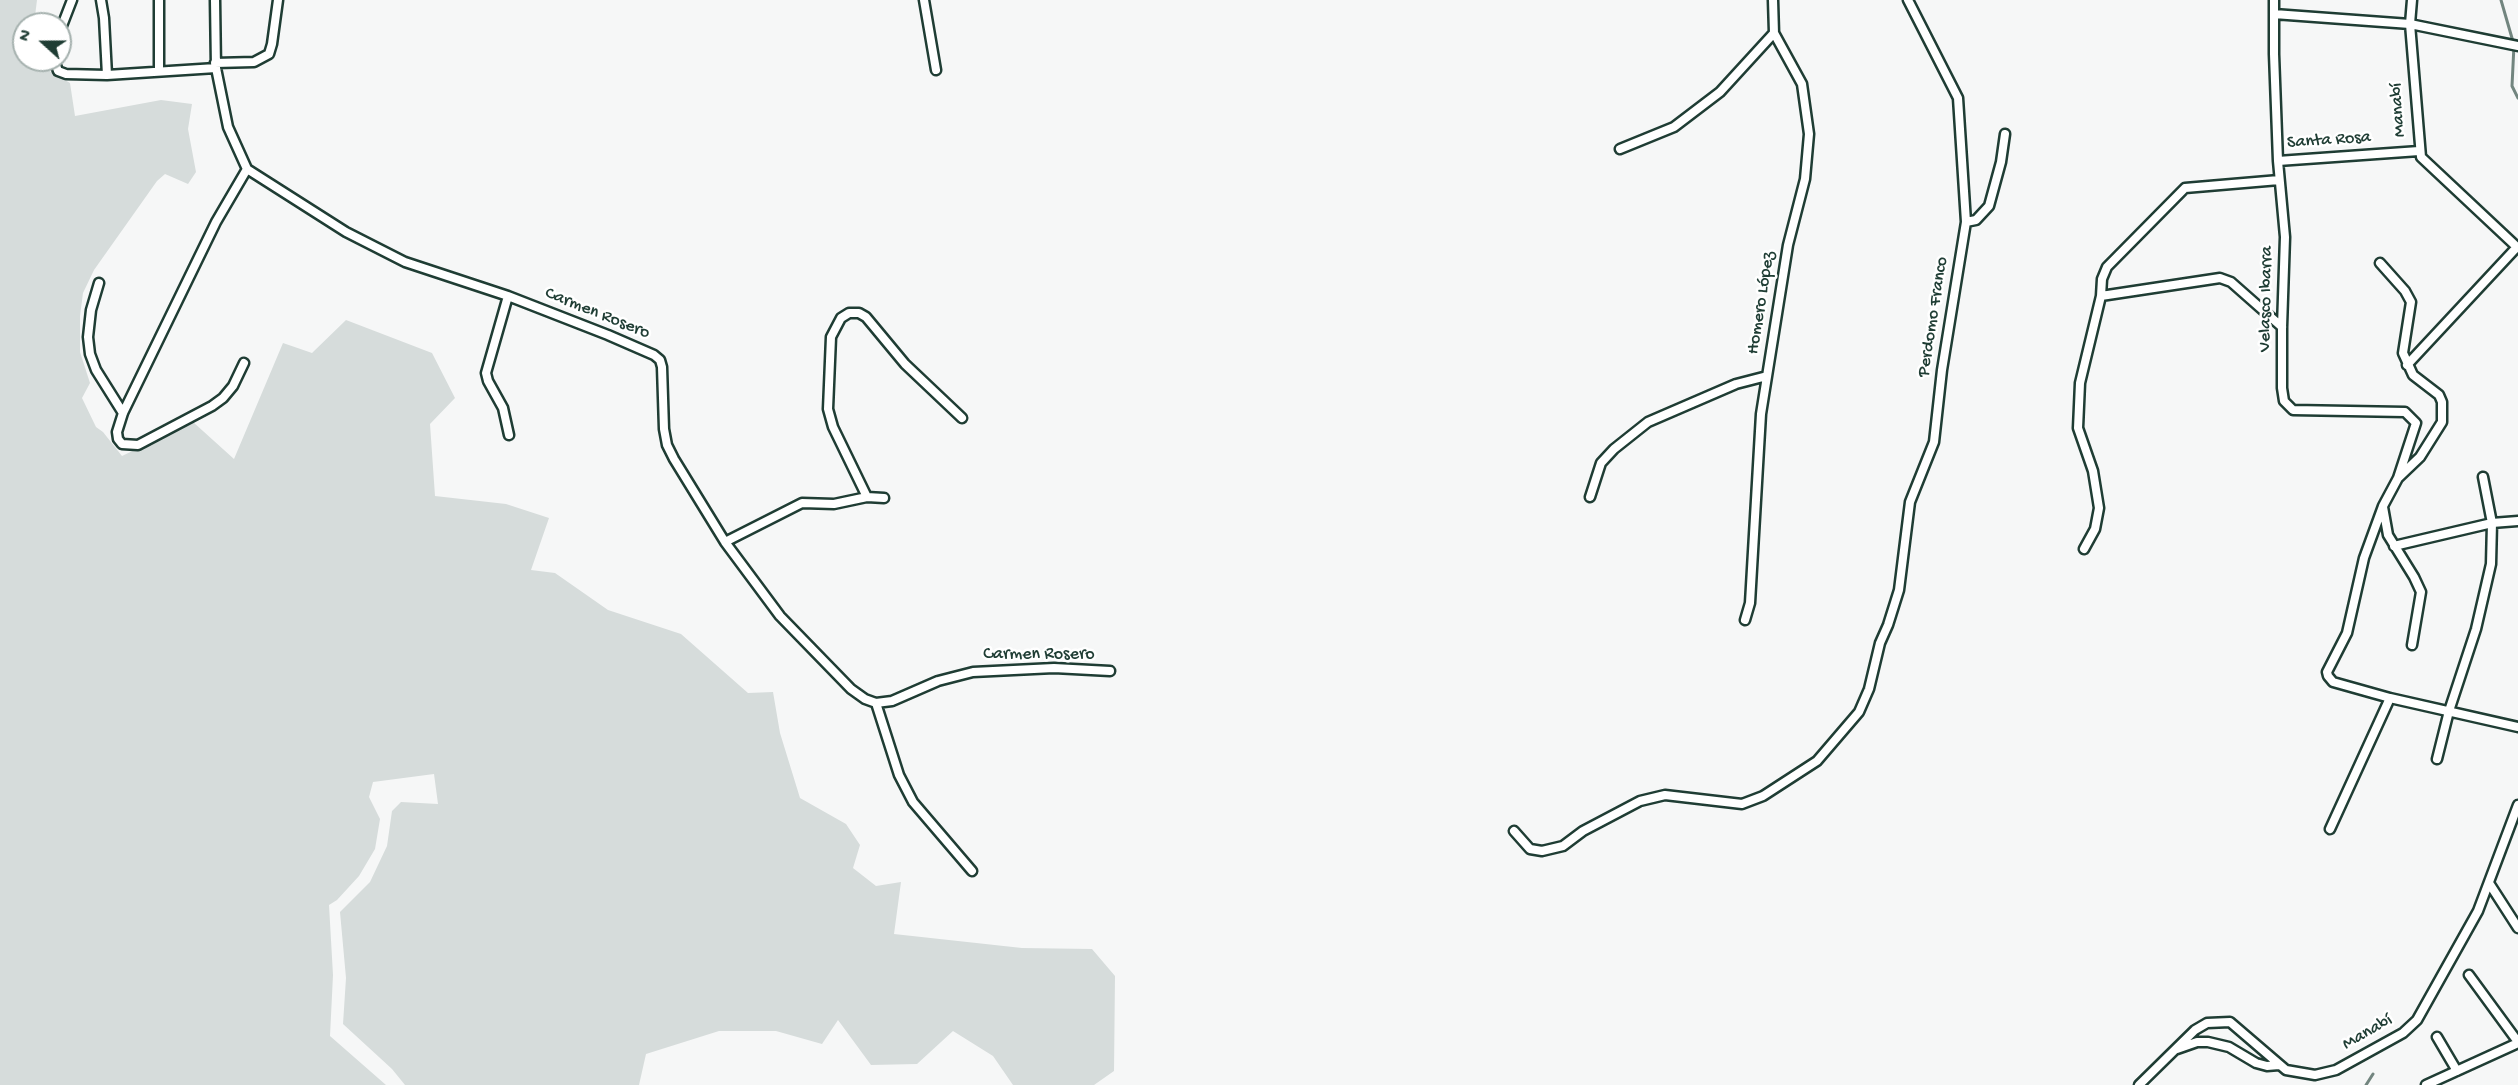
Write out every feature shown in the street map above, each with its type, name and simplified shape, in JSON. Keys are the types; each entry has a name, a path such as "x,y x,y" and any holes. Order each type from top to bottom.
{"street":[{"path":"101,0 107,75"},
{"path":"159,0 159,70"},
{"path":"215,0 215,66 228,128 247,169 216,222 123,413 117,432 118,439 122,444 138,445 197,415 224,398 233,386 244,363"},
{"path":"61,72 107,75 254,62 269,54 273,44 278,0"},
{"path":"924,0 936,70"},
{"name":"Homero López","path":"1744,620 1750,603 1761,414 1788,245 1805,179 1809,134 1802,84 1774,33 1773,0"},
{"name":"Perdomo Franco","path":"1514,831 1530,849 1542,851 1563,846 1583,831 1640,801 1665,795 1734,805 1742,804 1763,796 1817,761 1859,712 1869,689 1880,643 1899,590 1910,502 1934,442 1942,370 1966,222 1958,98 1908,0"},
{"name":"Velasco Ibarra","path":"2274,0 2278,161 2285,237 2282,327 2284,401 2293,411 2405,412 2416,423 2397,478"},
{"name":"Manabí","path":"2412,0 2410,24 2418,151 2421,158 2518,248"},
{"path":"2274,14 2410,24 2518,46"},
{"path":"1620,148 1674,128 1720,92 1774,33"},
{"path":"1966,222 1976,220 1989,206 2001,162 2005,134"},
{"name":"Santa Rosa","path":"2278,161 2418,151"},
{"name":"Carmen Rosero","path":"247,169 346,232 405,262 508,296 608,335 660,360 667,445 702,508 789,628 865,699 876,703 892,700 938,681 973,672 1054,669 1110,671"},
{"path":"2084,549 2095,529 2099,508 2093,471 2078,428 2080,383 2101,296 2102,279 2107,267 2181,190 2192,186 2279,180"},
{"path":"2407,365 2518,248"},
{"path":"2380,263 2407,294 2411,302 2403,342 2407,365 2413,375 2439,395 2442,402 2442,422 2420,457 2397,478 2383,506 2364,558 2347,633 2330,666 2328,676 2333,682 2390,698 2518,727"},
{"path":"2101,296 2220,278 2231,282 2282,327"},
{"path":"99,283 91,310 88,337 90,354 96,370 123,413"},
{"path":"508,296 486,373 503,408 509,435"},
{"path":"867,498 833,427 828,409 831,337 841,318 849,313 859,313 866,317 905,364 962,418"},
{"path":"1590,497 1601,464 1614,448 1647,422 1736,384 1767,376"},
{"path":"2438,759 2449,711 2476,629 2491,564 2492,523 2483,477"},
{"path":"725,542 802,503 839,504 867,498 884,498"},
{"path":"2383,506 2388,535 2414,576 2421,592 2412,645"},
{"path":"2394,546 2492,523 2518,521"},
{"path":"2330,829 2390,698"},
{"path":"876,703 898,775 913,801 972,871"},
{"name":"Manabí","path":"2139,1085 2195,1030 2207,1023 2230,1022 2286,1070 2303,1074 2328,1074 2403,1034 2422,1011 2478,911 2518,805"},
{"path":"2489,883 2518,928"},
{"path":"2426,1085 2518,1043 2469,975"},
{"path":"2437,1037 2457,1071"},
{"path":"2173,1051 2197,1042 2208,1042 2229,1047 2256,1063 2267,1066 2279,1065"}],"shaded area":[{"path":"0,0 37,0 36,12 12,12 12,72 51,72 70,83 75,116 161,100 192,104 188,129 196,172 188,184 165,174 157,181 94,270 83,293 80,316 80,352 90,383 82,398 96,427 103,432 122,456 193,422 234,459 283,343 312,353 346,320 432,353 455,398 430,424 435,496 506,504 549,518 531,570 555,573 608,610 681,634 748,693 773,692 780,733 800,798 846,824 860,845 853,868 876,886 901,882 894,934 1022,948 1092,949 1115,976 1114,1071 1094,1085 1013,1085 993,1056 953,1031 917,1064 871,1065 838,1020 822,1044 776,1031 719,1031 646,1054 639,1085 405,1085 392,1069 343,1024 346,978 340,912 370,882 387,846 392,811 401,802 438,804 434,774 373,782 369,797 380,819 375,849 359,876 337,900 329,905 333,975 330,1036 386,1085 0,1085"}],"waterway":[{"path":"2501,0 2514,45 2512,86 2518,98"},
{"path":"2366,1085 2373,1074"}]}
